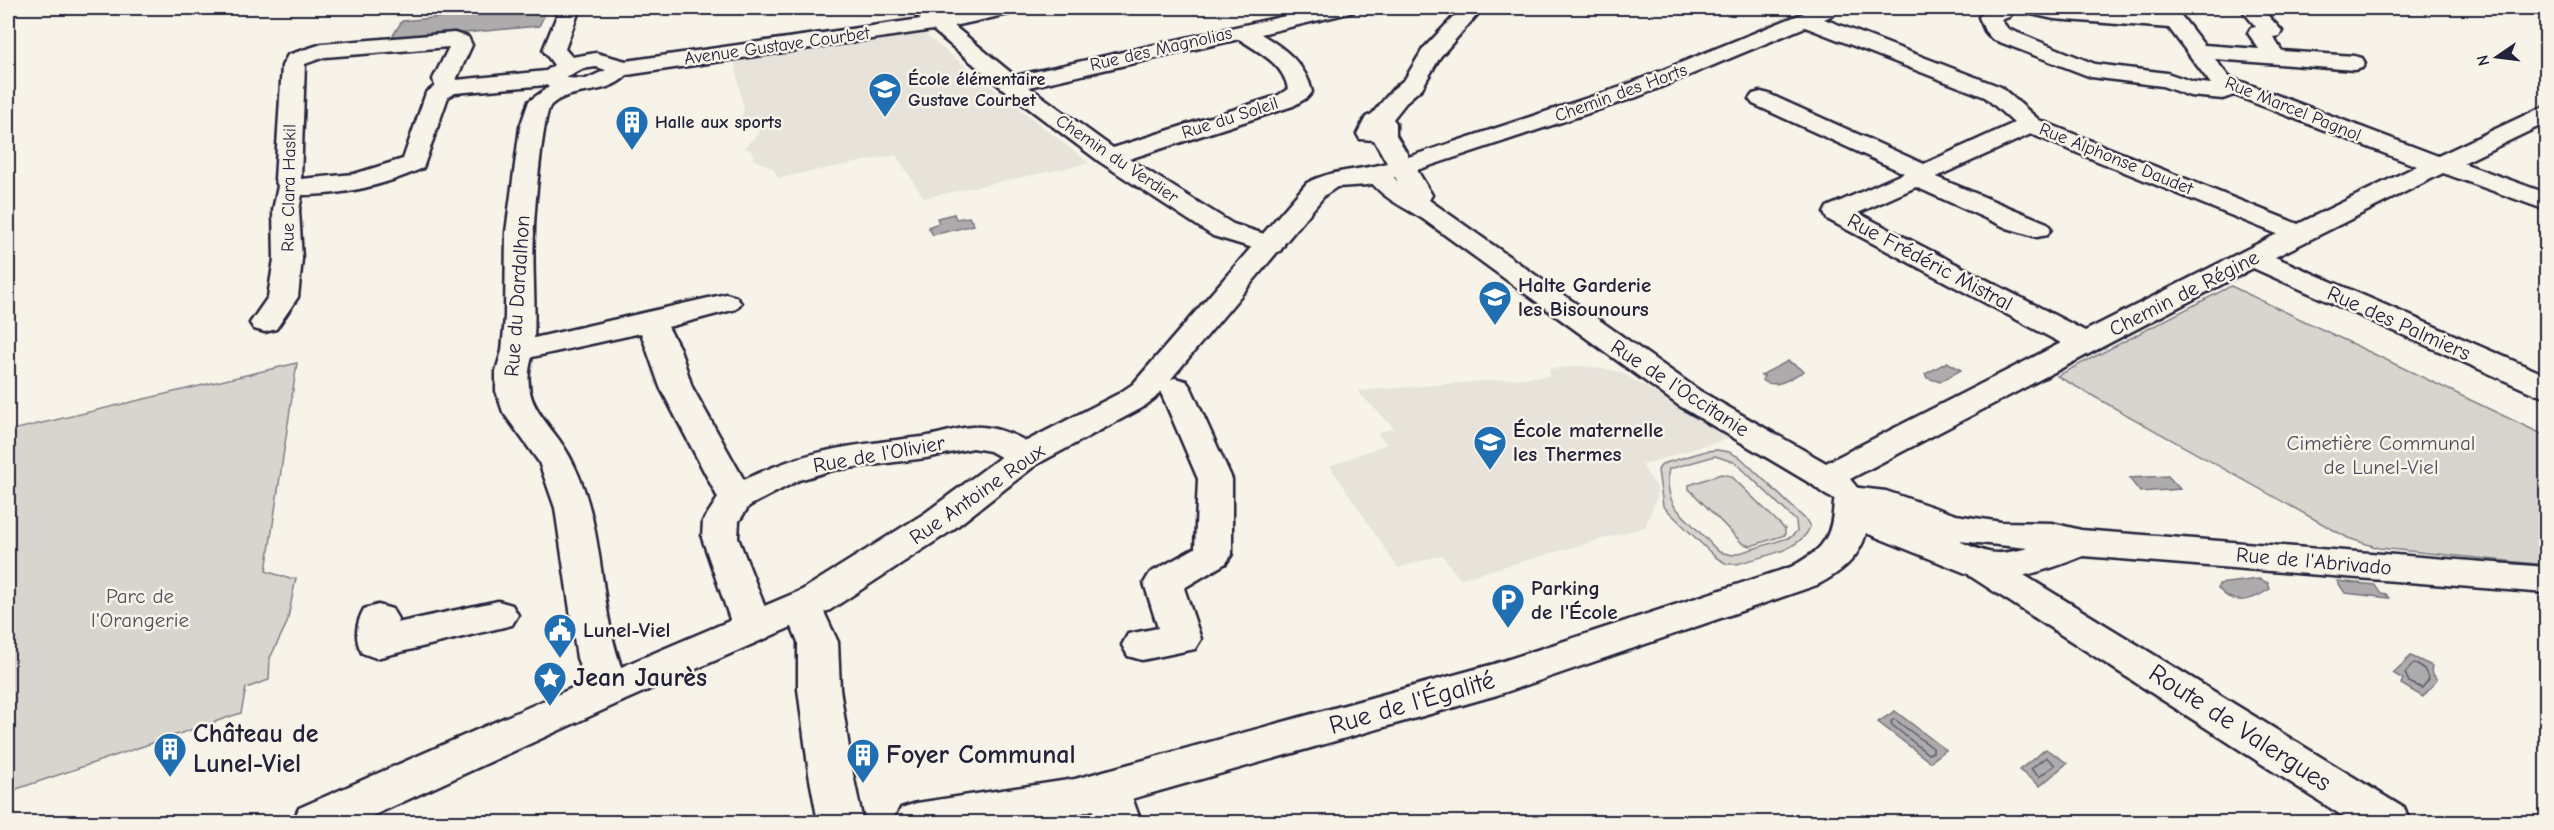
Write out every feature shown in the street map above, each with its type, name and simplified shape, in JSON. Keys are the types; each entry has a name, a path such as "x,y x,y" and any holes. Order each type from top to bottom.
{"street":[{"path":"291,186 313,189 391,173 414,163 438,93 450,87 563,76 554,50 570,8"},
{"name":"Avenue Gustave Courbet","path":"563,76 597,83 612,76 618,69 928,15 1011,8"},
{"name":"Rue des Magnolias","path":"1011,84 1346,8"},
{"path":"1400,95 1403,82 1411,67 1460,8"},
{"path":"1390,170 1368,150 1369,133 1375,122 1381,119 1400,95 1414,83 1431,54 1473,8"},
{"name":"Chemin des Horts","path":"1390,170 1629,92 1837,8"},
{"path":"1997,8 2002,13 1990,19 2000,34 2091,70 2167,80 2190,89 2223,92 2233,87"},
{"name":"Rue Marcel Pagnol","path":"2028,8 2055,13 2170,14 2216,78 2233,87 2420,159 2547,202"},
{"path":"2253,11 2271,31 2259,33 2275,57"},
{"name":"Chemin du Verdier","path":"928,15 1011,84 1109,157 1223,230 1270,245"},
{"name":"Rue Alphonse Daudet","path":"1806,20 1993,92 2030,125 2300,234"},
{"name":"Rue du Soleil","path":"1109,157 1285,100 1300,92 1293,73 1283,61 1242,31"},
{"name":"Rue Clara Haskil","path":"265,323 283,297 288,259 286,210 291,186 288,179 293,66 296,60 308,54 454,40 460,42 461,45 444,79 446,85 450,87"},
{"path":"2196,51 2354,63"},
{"name":"Rue du Dardalhon","path":"563,76 537,106 532,127 520,241 518,351 512,371 512,391 519,412 538,434 556,462 573,508 597,658 608,690"},
{"path":"1761,99 1913,166 1927,183 2037,229"},
{"name":"Chemin de Régine","path":"1838,488 1863,459 2300,234 2439,164 2547,114"},
{"name":"Rue Frédéric Mistral","path":"2030,125 1837,213 2085,343"},
{"name":"Rue de l'Occitanie","path":"1390,170 1382,181 1403,199 1424,207 1689,399 1838,488"},
{"name":"Rue Antoine Roux","path":"315,822 608,690 803,607 881,561 1025,456 1130,401 1144,391 1322,184 1345,177 1368,177 1390,170"},
{"name":"Rue des Palmiers","path":"2260,255 2547,373"},
{"name":"Rue des Palmiers","path":"2260,255 2547,387"},
{"path":"518,351 726,303"},
{"path":"651,322 664,349 676,387 736,498 720,521 720,538 753,628"},
{"path":"1142,645 1181,639 1163,583 1213,554 1215,479 1176,388"},
{"name":"Rue de l'Olivier","path":"736,498 787,472 831,459 926,447 973,437 1000,442 1025,456"},
{"name":"Route de Valergues","path":"1838,488 1876,523 1950,538 1985,550 2122,653 2388,822"},
{"name":"Rue de l'Égalité","path":"917,822 1075,797 1114,805 1804,576 1828,564 1840,551 1852,516 1838,488"},
{"name":"Rue de l'Abrivado","path":"1985,550 2052,536 2081,543 2547,580"},
{"name":"Rue de l'Abrivado","path":"2020,562 2050,555 2081,543"},
{"path":"1985,550 2004,567 2020,562"},
{"name":"Route de Valergues","path":"2020,562 2122,653"},
{"path":"803,607 819,642 819,689 831,774 841,822"},
{"path":"378,619 376,643 498,615"}],"shaded area":[{"name":"École élémentaire Gustave Courbet","path":"923,33 1089,163 924,198 896,155 779,178 772,168 753,159 754,155 750,150 744,148 759,132 757,128 739,123 738,120 744,111 734,60"},
{"name":"École maternelle les Thermes","path":"1582,366 1613,370 1626,375 1729,438 1642,465 1657,488 1657,497 1645,527 1460,579 1442,555 1398,568 1330,466 1387,444 1377,433 1394,428 1357,391 1550,376 1549,369"}],"green space":[{"name":"Cimetière Communal de Lunel-Viel","path":"2231,286 2546,436 2546,565 2379,548 2348,538 2057,376"},
{"name":"Parc de l'Orangerie","path":"297,363 266,571 290,579 296,578 287,623 270,658 269,680 246,688 241,713 8,792 8,431"},
{"path":"1706,451 1729,452 1741,458 1807,521 1810,527 1805,535 1789,548 1737,564 1727,564 1715,557 1663,506 1658,470 1662,464","holes":["1715,456 1736,463 1796,521 1797,531 1791,537 1733,555 1719,552 1675,507 1669,489 1669,469"]},
{"path":"1721,474 1731,476 1785,529 1785,535 1751,546 1743,544 1689,489 1689,485"}],"water":[{"path":"548,8 539,26 390,40 402,21"},
{"path":"954,214 956,219 969,217 974,225 933,235 928,227 939,223 937,218"},
{"path":"1788,361 1804,371 1789,380 1778,383 1767,383 1762,380 1764,376 1761,375"},
{"path":"1947,362 1961,370 1940,382 1927,378 1925,374"},
{"path":"2168,476 2180,489 2140,492 2129,478"},
{"path":"2259,579 2268,583 2270,589 2250,599 2230,598 2218,588 2219,584"},
{"path":"2337,581 2375,585 2389,598 2345,593"},
{"path":"2411,656 2432,666 2431,671 2437,680 2423,697 2401,684 2403,679 2393,673"},
{"path":"1895,711 1946,750 1930,762 1878,722"},
{"path":"2046,749 2067,763 2040,786 2019,770"}],"place":[{"name":"École élémentaire Gustave Courbet","path":"885,118"},
{"name":"Halle aux sports","path":"632,151"},
{"name":"Halte Garderie les Bisounours","path":"1495,326"},
{"name":"École maternelle les Thermes","path":"1490,471"},
{"name":"Parking de l'École","path":"1508,629"},
{"name":"Lunel-Viel","path":"560,659"},
{"name":"Jean Jaurès","path":"550,707"},
{"name":"Château de Lunel-Viel","path":"170,778"},
{"name":"Foyer Communal","path":"863,784"}]}
